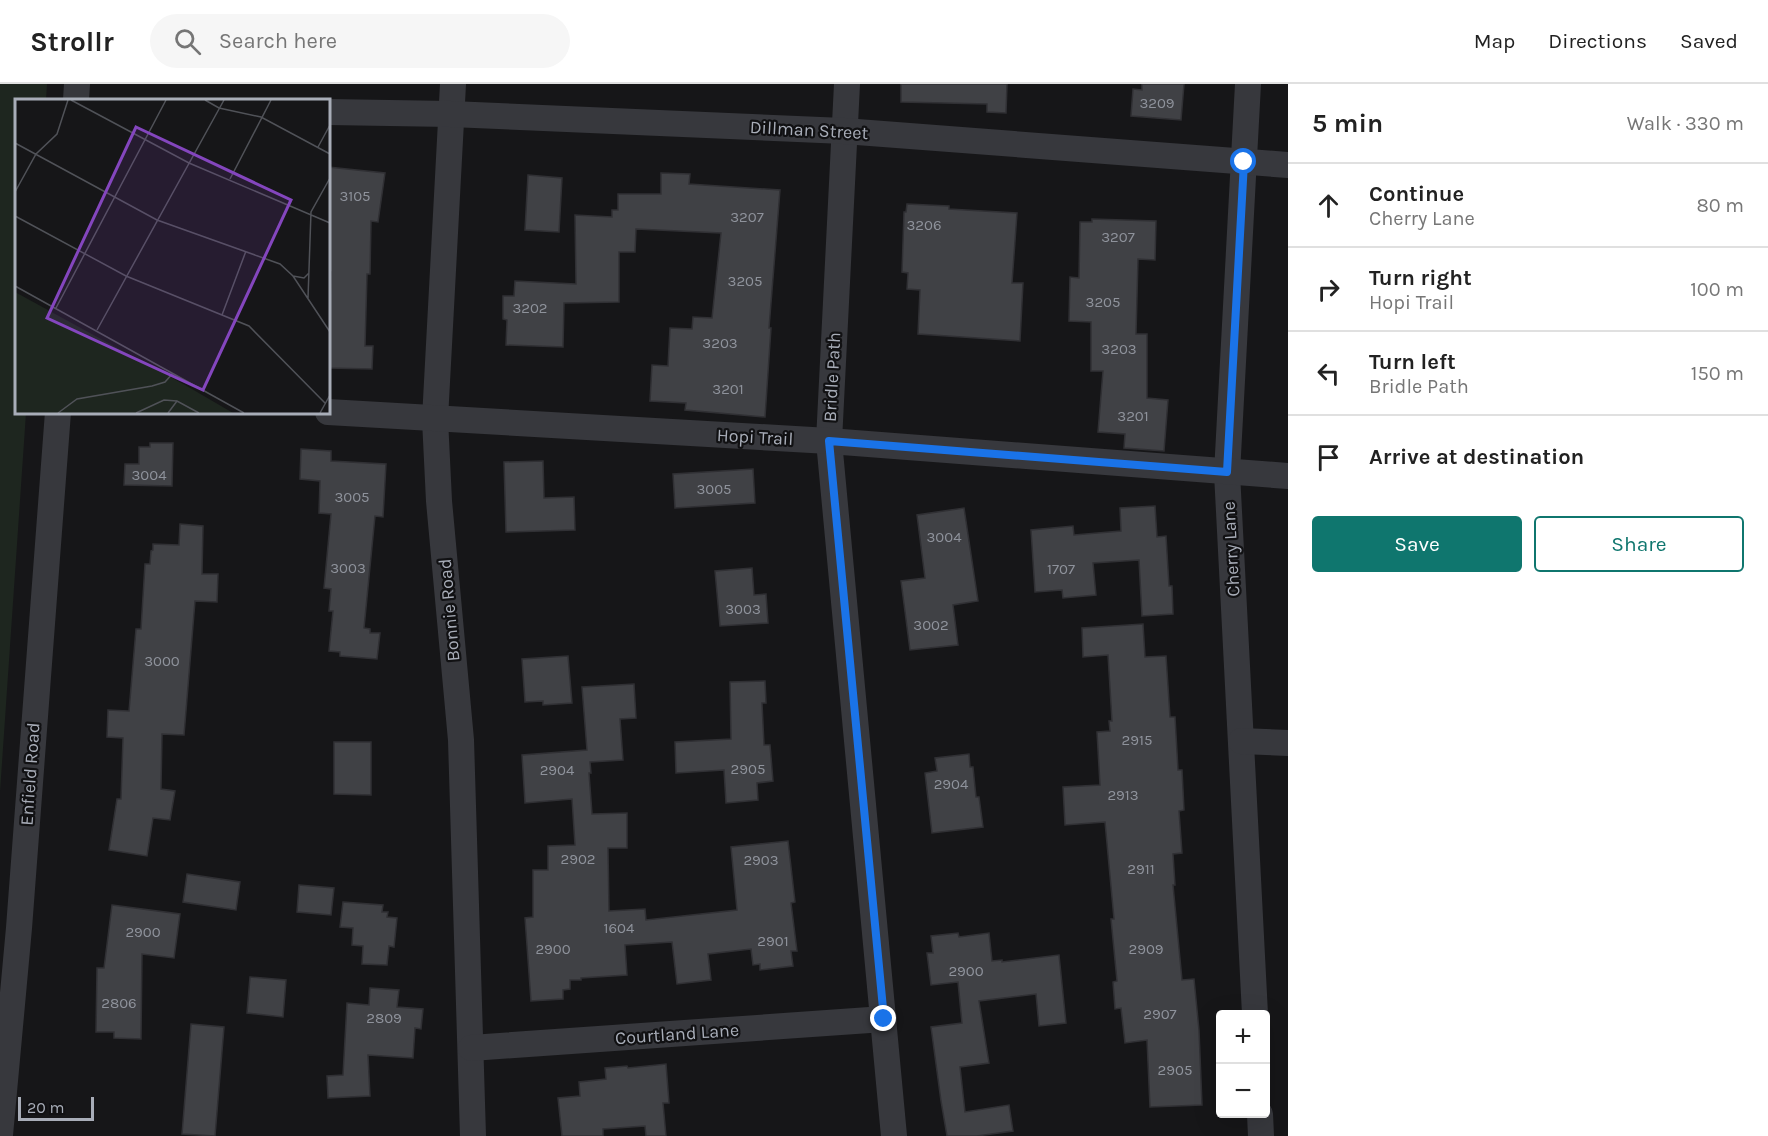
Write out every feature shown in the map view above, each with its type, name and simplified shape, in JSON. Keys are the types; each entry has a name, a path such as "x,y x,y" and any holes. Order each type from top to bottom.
{"street":[{"path":"76,99 77,84"},
{"name":"Bonnie Road","path":"453,84 435,419 439,501 460,740 473,1136"},
{"name":"Bridle Path","path":"847,84 829,441 894,1136"},
{"name":"Cherry Lane","path":"1248,84 1227,472 1255,1010"},
{"name":"Dillman Street","path":"330,112 451,114 844,131 1288,165"},
{"name":"Hopi Trail","path":"330,412 829,441 1288,477"},
{"name":"Enfield Road","path":"0,1135 9,925 58,414"},
{"path":"1241,741 1288,742"},
{"name":"Courtland Lane","path":"471,1048 884,1019"},
{"path":"1260,1118 1261,1136"}],"shaded area":[{"path":"0,84 47,84 46,99 15,99 15,414 26,414 0,792"}],"building":[{"path":"901,84 1007,84 1006,113 987,112 987,104 901,102"},
{"path":"1142,84 1184,84 1181,120 1131,116 1133,89 1142,90"},
{"path":"330,167 385,173 378,222 371,221 370,274 367,274 365,346 373,346 372,369 330,368"},
{"path":"661,173 690,174 689,184 780,190 769,328 771,328 765,417 685,410 686,403 650,401 652,365 668,366 670,328 692,329 693,317 712,318 721,233 636,229 635,252 619,252 619,302 564,303 563,347 506,345 507,320 503,319 503,296 514,296 515,281 576,284 575,215 612,217 612,210 618,210 618,194 661,194"},
{"path":"528,175 562,178 559,232 525,230"},
{"path":"907,204 1017,213 1012,283 1023,283 1020,341 918,334 920,290 907,289 908,273 902,272 904,212 906,212"},
{"path":"1092,219 1156,221 1155,260 1138,259 1136,334 1147,334 1147,398 1168,400 1164,451 1124,448 1125,434 1098,432 1103,371 1091,371 1091,322 1069,321 1070,277 1079,278 1080,222 1092,222"},
{"path":"150,443 173,443 172,486 124,485 125,464 139,464 139,447 150,447"},
{"path":"301,449 331,451 331,461 386,464 383,517 375,516 364,628 370,629 370,633 380,633 377,659 340,656 340,652 329,651 333,611 329,611 331,589 324,588 331,514 319,513 320,481 300,479"},
{"path":"543,461 544,498 574,497 575,530 506,532 504,462"},
{"path":"753,469 755,503 675,508 673,474"},
{"path":"1155,506 1157,537 1166,536 1173,614 1142,616 1139,560 1093,563 1096,595 1063,598 1062,590 1035,592 1031,530 1073,526 1074,535 1121,531 1120,508"},
{"path":"964,508 978,601 953,605 958,645 910,650 901,581 925,578 917,515"},
{"path":"180,524 203,526 202,574 218,574 217,602 195,601 184,735 162,734 161,789 175,791 170,820 153,818 147,856 109,850 117,799 121,799 123,738 107,737 108,710 129,711 136,629 141,629 145,564 150,564 153,544 179,545"},
{"path":"752,568 754,595 766,594 768,623 720,626 715,571"},
{"path":"1143,624 1145,657 1166,656 1170,717 1175,717 1178,770 1182,770 1184,810 1179,811 1182,853 1173,854 1175,885 1173,885 1182,980 1194,979 1202,1105 1150,1107 1147,1040 1125,1043 1121,1008 1115,1009 1113,982 1117,981 1111,919 1114,919 1105,822 1065,825 1063,787 1100,785 1097,732 1110,731 1109,721 1112,721 1108,655 1083,657 1082,628"},
{"path":"568,656 572,703 543,705 543,701 525,702 522,659"},
{"path":"765,681 766,703 762,703 764,745 770,745 773,781 757,783 758,800 726,803 724,770 676,773 675,742 731,739 730,682"},
{"path":"634,684 636,718 620,719 623,760 590,762 592,814 627,813 627,848 608,848 609,911 645,909 646,920 737,910 731,847 788,841 795,902 791,903 797,951 791,951 793,966 760,970 760,964 753,965 751,949 708,954 711,980 677,984 672,942 625,945 627,975 570,980 570,989 563,990 563,999 531,1001 525,918 533,917 533,870 548,870 548,846 575,845 572,799 525,803 522,755 587,750 582,687"},
{"path":"334,742 371,742 371,795 334,794"},
{"path":"969,754 983,827 932,833 925,773 937,771 935,758"},
{"path":"187,874 240,882 236,910 183,902"},
{"path":"299,885 334,888 331,915 297,912"},
{"path":"343,902 383,905 382,912 388,912 387,917 397,918 394,947 389,946 387,965 362,964 363,946 352,945 353,928 340,927"},
{"path":"112,905 180,914 174,958 142,954 141,1039 114,1038 114,1032 96,1032 97,968 104,968"},
{"path":"958,933 959,937 989,933 992,961 1002,960 1002,962 1059,955 1066,1023 1039,1026 1036,994 979,1001 989,1063 960,1067 965,1112 1009,1105 1013,1131 977,1136 947,1136 931,1027 962,1023 958,982 931,985 927,953 933,953 931,936"},
{"path":"250,977 286,980 283,1017 247,1013"},
{"path":"370,988 399,990 397,1007 423,1009 421,1029 415,1028 413,1058 368,1055 370,1096 328,1098 327,1076 343,1075 347,1003 369,1005"},
{"path":"191,1024 224,1027 215,1136 182,1134"},
{"path":"666,1064 669,1103 663,1103 666,1136 646,1136 645,1126 603,1129 603,1136 562,1136 558,1098 580,1096 579,1082 606,1079 605,1068"}],"route":[{"path":"884,1019 829,441 1227,472 1244,162"}]}
